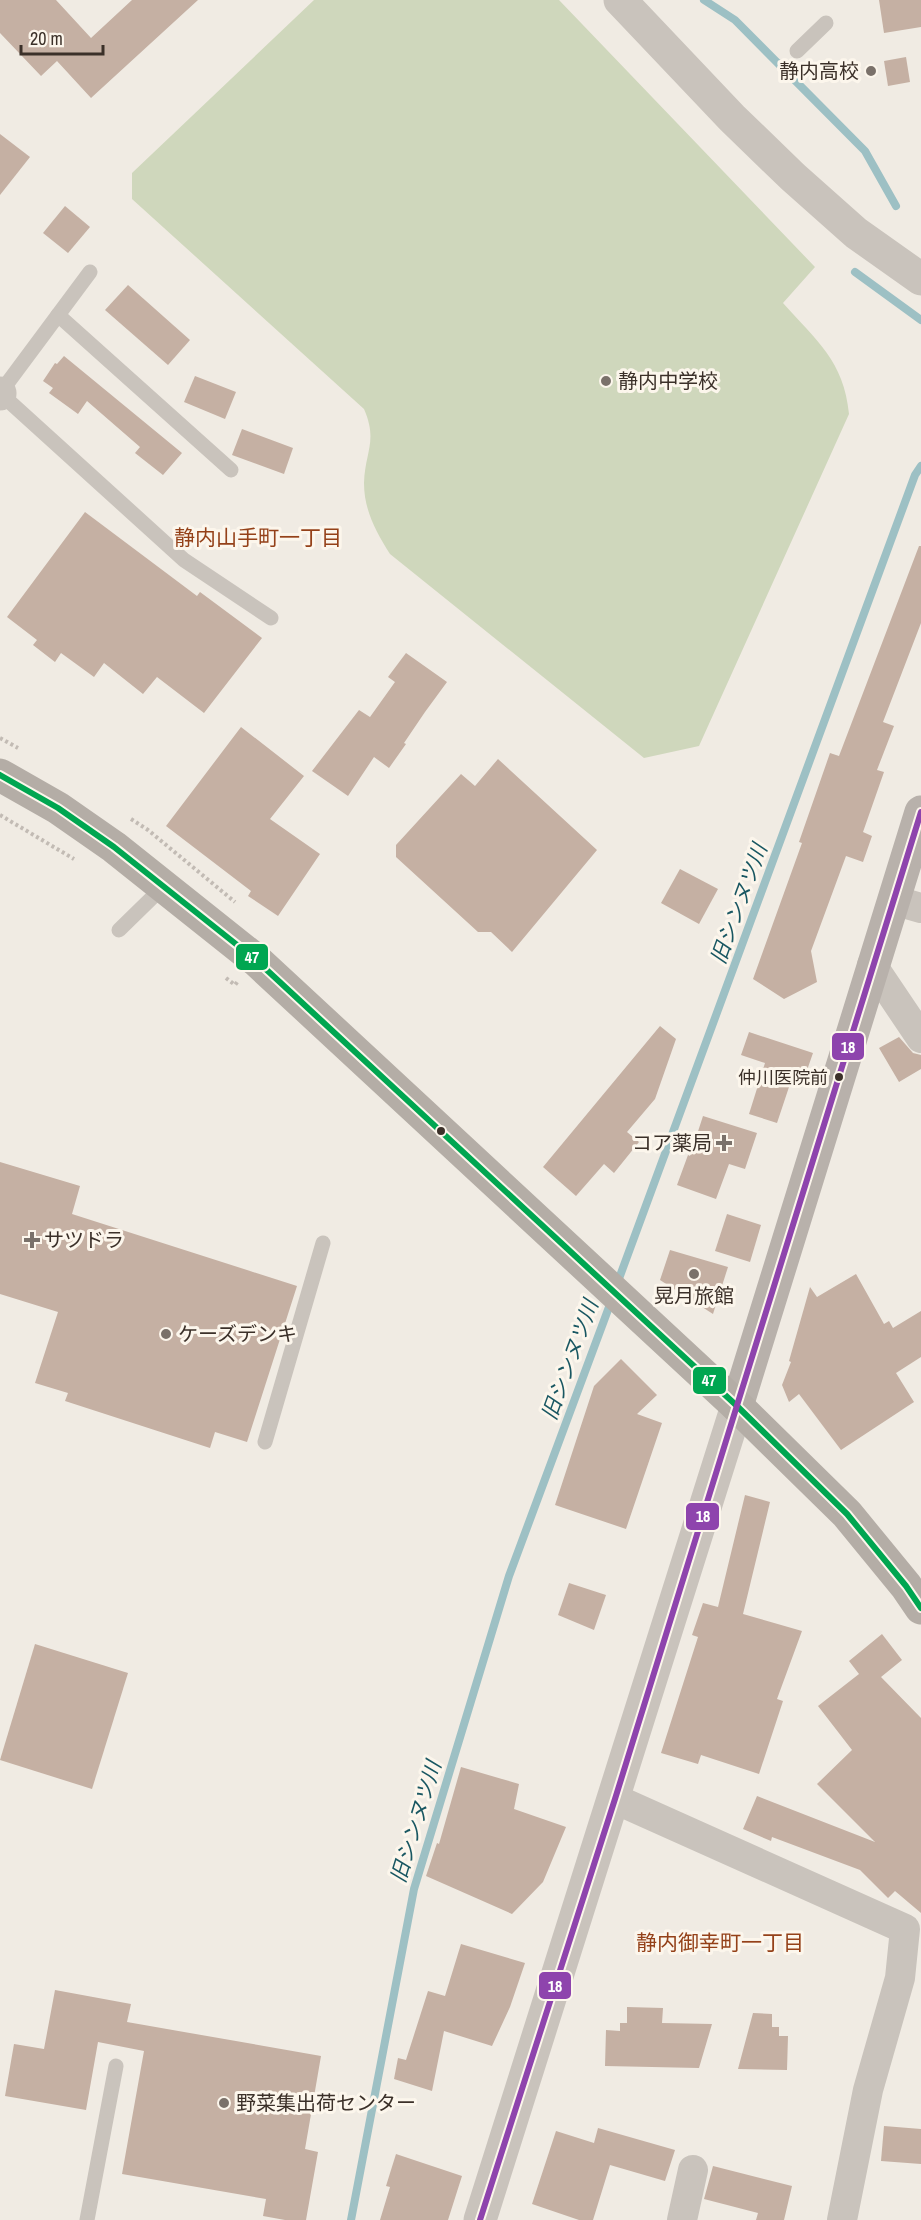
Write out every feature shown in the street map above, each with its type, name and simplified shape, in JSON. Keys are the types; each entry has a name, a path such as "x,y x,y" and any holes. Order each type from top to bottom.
{"highway":[{"path":"0,775 58,808 114,847 255,960 737,1406 847,1514 906,1586 921,1608"}],"main road":[{"path":"737,1406 872,965 907,904 921,812"}],"street":[{"path":"620,0 732,118 793,177 856,233 921,279"},
{"path":"872,965 921,1038"},
{"path":"480,2220 737,1406"},
{"path":"615,1798 905,1929 900,1978 868,2090 842,2220"},
{"path":"682,2220 693,2170"}],"lane":[{"path":"798,51 826,23"},
{"path":"90,272 0,393 184,560 271,618"},
{"path":"58,315 231,470"},
{"path":"119,930 164,886"},
{"path":"265,1442 323,1243"},
{"path":"87,2220 116,2066"}],"green space":[{"name":"静内中学校","path":"314,0 559,0 815,267 783,303 817,340 835,365 846,396 849,414 699,746 644,758 390,554 376,529 366,502 364,483 370,430 364,409 132,199 132,173"}],"building":[{"path":"0,0 56,0 91,38 132,0 198,0 91,98 57,61 41,76 0,33"},
{"path":"879,0 921,0 921,27 884,33"},
{"path":"906,57 910,82 888,86 884,61"},
{"path":"0,134 30,157 0,195"},
{"path":"65,206 90,227 68,253 43,233"},
{"path":"128,285 190,340 168,365 105,310"},
{"path":"64,356 182,453 163,475 135,453 140,447 87,401 78,414 49,393 53,388 43,381 55,363 57,364"},
{"path":"195,376 236,392 225,419 184,402"},
{"path":"242,429 293,448 284,474 232,455"},
{"path":"85,512 197,596 200,592 262,638 204,713 157,677 143,694 104,663 94,677 61,653 55,662 33,645 37,640 7,617"},
{"path":"919,546 921,546 921,623 883,722 894,726 877,770 884,772 863,832 872,836 863,862 846,856 811,951 817,982 784,999 753,979 802,843 799,842 830,753 839,756"},
{"path":"406,653 447,682 389,768 374,757 348,796 312,771 359,710 370,717 395,682 388,677"},
{"path":"241,727 304,776 270,819 320,854 278,916 248,896 251,891 166,826"},
{"path":"498,759 597,850 512,952 491,932 478,932 396,857 396,845 461,774 475,786"},
{"path":"680,869 718,889 699,924 661,903"},
{"path":"660,1026 676,1039 655,1099 627,1132 639,1142 614,1173 604,1164 576,1196 543,1167"},
{"path":"749,1032 813,1053 805,1076 794,1072 777,1123 749,1114 765,1063 741,1055"},
{"path":"899,1037 913,1053 921,1055 921,1069 899,1082 879,1048"},
{"path":"703,1116 757,1133 745,1169 729,1164 716,1199 677,1185 688,1155 690,1156"},
{"name":"ケーズデンキ","path":"0,1162 80,1186 72,1214 297,1286 247,1442 215,1432 210,1448 65,1401 68,1393 35,1383 58,1312 0,1294"},
{"path":"727,1214 761,1225 750,1262 715,1251"},
{"name":"晃月旅館","path":"670,1250 728,1267 713,1314 660,1280"},
{"path":"856,1274 884,1324 889,1321 893,1328 921,1311 921,1357 896,1373 914,1402 841,1450 799,1394 789,1402 782,1385 791,1362 789,1361 810,1287 817,1297"},
{"path":"621,1359 657,1395 637,1414 662,1423 626,1529 555,1505 594,1386"},
{"path":"745,1495 770,1502 743,1614 802,1631 777,1699 783,1701 759,1774 701,1755 698,1764 661,1753 698,1637 692,1635 703,1603 718,1607"},
{"path":"569,1583 606,1595 594,1630 558,1615"},
{"path":"882,1634 902,1660 881,1677 921,1718 921,1913 895,1891 888,1898 860,1870 772,1837 771,1841 743,1829 757,1796 875,1842 817,1784 852,1750 818,1706 859,1674 849,1661"},
{"path":"35,1644 128,1673 92,1789 0,1760"},
{"path":"461,1767 519,1784 514,1809 566,1827 543,1882 512,1914 426,1876 437,1843 439,1844"},
{"path":"461,1944 525,1963 510,2007 492,2046 444,2031 432,2091 394,2079 398,2058 406,2060 428,1991 445,1996"},
{"name":"野菜集出荷センター","path":"55,1990 131,2004 127,2022 321,2056 305,2149 318,2152 306,2220 285,2220 263,2216 266,2199 122,2174 144,2051 98,2042 86,2110 5,2096 14,2044 44,2049"},
{"path":"627,2007 663,2008 662,2023 712,2024 699,2068 605,2066 606,2030 620,2031 620,2023 627,2023"},
{"path":"753,2013 772,2014 772,2027 779,2027 779,2036 788,2036 787,2070 738,2069"},
{"path":"884,2126 921,2129 921,2164 881,2161"},
{"path":"598,2128 675,2150 665,2181 610,2165 593,2220 579,2220 532,2204 556,2131 594,2143"},
{"path":"396,2154 462,2176 448,2220 380,2220 390,2187 386,2186"},
{"path":"713,2166 792,2186 784,2220 756,2220 758,2213 704,2199"}],"waterway":[{"name":"旧シンヌツ川","path":"704,0 735,20 865,151 896,206"},
{"name":"旧シンヌツ川","path":"855,272 921,320"},
{"name":"旧シンヌツ川","path":"617,1284 915,475 921,466"},
{"name":"旧シンヌツ川","path":"351,2220 414,1889 509,1576 612,1299"}],"transit line":[{"name":"47","path":"0,775 58,808 114,847 256,960 737,1406 847,1514 906,1586 921,1608"},
{"name":"18","path":"480,2220 615,1799 921,812"}],"place":[{"name":"静内高校","path":"871,71"},
{"name":"静内中学校","path":"606,381"},
{"name":"仲川医院前","path":"839,1077"},
{"name":"コア薬局","path":"724,1143"},
{"name":"サツドラ","path":"32,1240"},
{"name":"晃月旅館","path":"694,1274"},
{"name":"ケーズデンキ","path":"166,1334"},
{"name":"野菜集出荷センター","path":"224,2103"}],"district":[{"name":"静内山手町一丁目","path":"258,538"},
{"name":"静内御幸町一丁目","path":"720,1943"}]}
